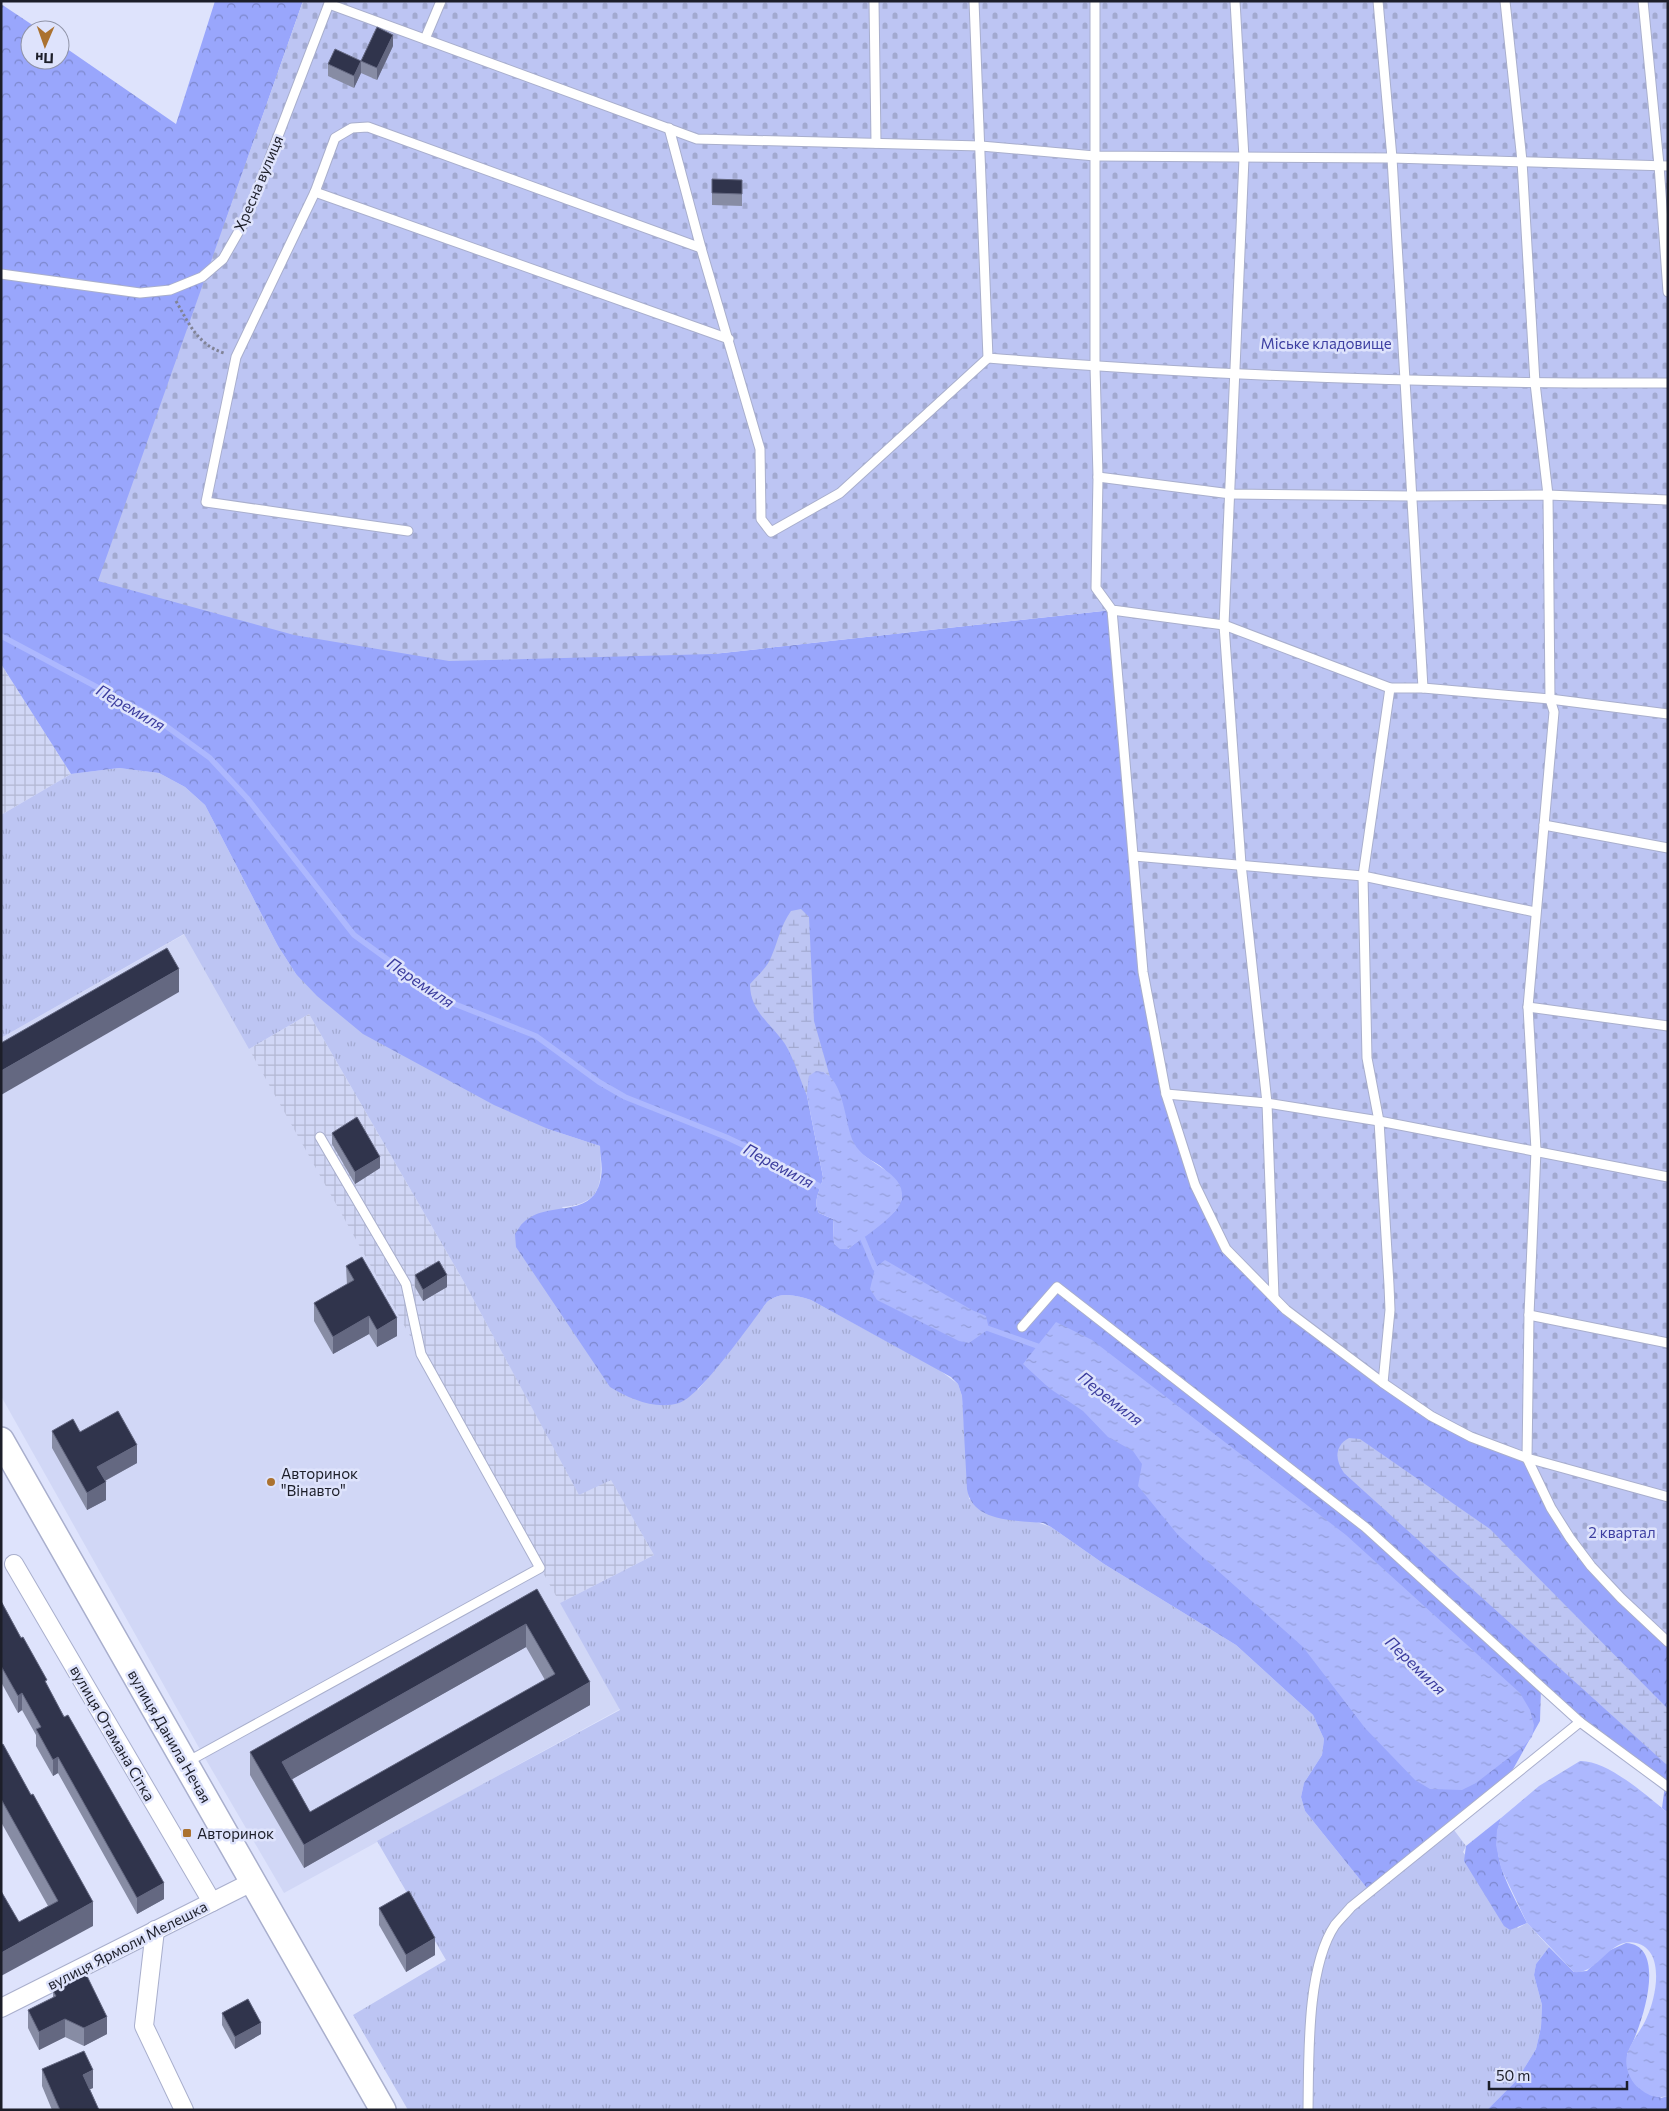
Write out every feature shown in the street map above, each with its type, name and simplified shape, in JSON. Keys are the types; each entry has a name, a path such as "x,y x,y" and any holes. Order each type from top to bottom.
{"main road":[{"name":"вулиця Данила Нечая","path":"1,1440 383,2110"}],"street":[{"name":"вулиця Отамана Сітка","path":"14,1564 212,1902"},
{"name":"вулиця Ярмоли Мелешка","path":"1,2008 252,1882"},
{"path":"155,1930 144,2026 184,2110"}],"lane":[{"path":"425,39 441,1"},
{"path":"874,1 876,143"},
{"path":"974,1 988,358"},
{"path":"1095,1 1095,367 1098,477 1096,588 1112,610 1143,972 1166,1094 1195,1185 1226,1249 1286,1310 1383,1383 1431,1416 1463,1432 1527,1458 1668,1497"},
{"path":"1235,1 1244,158 1232,494 1224,625 1241,864 1268,1104 1274,1298"},
{"path":"1378,1 1392,158 1423,688"},
{"path":"1506,1 1522,161 1535,383 1548,495 1550,699 1554,712 1528,1007 1536,1150 1529,1315 1527,1458 1539,1486 1570,1538 1591,1566 1621,1598 1668,1642"},
{"path":"1643,1 1663,165 1668,292"},
{"path":"329,2 697,139 981,146 1095,156 1392,158 1663,165"},
{"name":"Хресна вулиця","path":"1,274 140,293 170,290 202,277 223,259 247,217 329,2"},
{"path":"408,531 206,502 236,357 315,192 335,138 352,128 368,127 701,248"},
{"path":"669,128 701,248 760,449 761,519 771,532 840,493 988,358 1235,376 1405,381 1668,383"},
{"path":"315,192 729,339"},
{"path":"1098,477 1232,494 1548,495 1668,500"},
{"path":"1112,610 1224,625 1390,688 1423,688 1550,699 1668,714"},
{"path":"1383,1383 1390,1310 1379,1121 1367,1058 1363,876 1390,688"},
{"path":"1544,825 1668,848"},
{"path":"1134,856 1363,876 1535,912"},
{"path":"1528,1007 1668,1026"},
{"path":"1166,1094 1268,1104 1379,1121 1668,1177"},
{"path":"185,1763 540,1568 421,1354 406,1284 320,1137"},
{"path":"1022,1327 1057,1287 1365,1527 1580,1722 1668,1788"},
{"path":"1529,1315 1668,1344"},
{"path":"1308,2110 1314,1996 1322,1953 1336,1924 1350,1907 1580,1722"}],"path":[{"path":"170,290 195,336 211,349 236,357"}],"shaded area":[{"path":"1,664 71,774 1,815"},
{"name":"Авторинок \"Вінавто\"","path":"185,934 620,1709 284,1893 202,1753 1,1396 1,1038"},
{"path":"309,1014 464,1282 579,1494 611,1479 654,1555 560,1603 249,1049"}],"green space":[{"path":"215,1 303,1 224,226 713,654 1112,610 1527,1458 1668,1642 1668,1813 1662,1808 1665,1785 1541,1688 1540,1721 1507,1780 1370,1892 1305,1811 1301,1797 1304,1783 1322,1755 1324,1739 1313,1715 1236,1645 1104,1564 1051,1527 1043,1523 997,1518 977,1508 971,1500 967,1489 962,1396 958,1384 951,1377 811,1300 783,1295 767,1302 712,1374 688,1398 679,1403 661,1405 643,1402 626,1396 610,1387 516,1247 515,1234 523,1223 534,1215 580,1205 590,1199 597,1191 601,1177 600,1146 548,1129 494,1105 363,1034 317,996 296,974 278,946 205,805 185,787 159,773 119,768 71,774 1,664 1,4 25,20 20,20 20,70 70,70 70,51 176,124","holes":["824,1072 837,1089 851,1139 856,1148 884,1169 902,1199 895,1211 848,1249 834,1244 833,1219 819,1213 817,1208 816,1204 823,1177 807,1096"]},
{"name":"Міське кладовище","path":"303,1 1668,1 1668,1642 1570,1538 1527,1458 1431,1416 1286,1310 1226,1249 1195,1185 1166,1094 1143,972 1112,610 713,654 449,661 294,635 98,581"},
{"path":"119,768 159,773 185,787 205,805 278,946 296,974 548,1129 600,1146 601,1170 598,1188 593,1196 586,1201 562,1207 698,1390 767,1302 783,1295 811,1300 938,1369 958,1384 962,1396 969,1499 1051,1527 1104,1564 1236,1645 1313,1715 1324,1739 1322,1755 1304,1783 1301,1797 1305,1811 1370,1892 1451,1826 1466,1846 1463,1852 1518,1928 1527,1923 1549,1947 1536,1964 1534,1975 1542,2005 1541,2027 1536,2049 1517,2080 1487,2110 408,2110 353,2015 446,1960 377,1841 620,1710 560,1603 654,1555 611,1480 579,1495 464,1282 309,1014 249,1049 184,934 1,1038 1,815 71,774"},
{"path":"801,909 809,917 814,1021 830,1077 824,1072 809,1076 807,1096 785,1044 757,1010 751,994 750,984 768,963 782,927 791,911"},
{"path":"1349,1438 1360,1439 1490,1529 1668,1709 1668,1766 1344,1473 1339,1463 1338,1449"},
{"path":"1501,1818 1497,1846 1499,1859 1508,1885 1527,1923 1510,1930 1504,1926 1464,1861 1466,1846"},
{"path":"1626,1943 1639,1947 1646,1957 1649,1972 1645,2008 1627,2054 1661,2098 1668,2096 1668,2110 1487,2110 1517,2080 1536,2049 1541,2027 1542,2005 1534,1975 1536,1964 1549,1947 1574,1972 1587,1971 1606,1952"}],"water":[{"path":"816,1071 826,1074 833,1080 838,1089 854,1143 859,1151 891,1175 901,1189 902,1198 900,1204 888,1219 848,1249 840,1249 834,1244 833,1219 819,1213 816,1204 823,1177 807,1096 809,1076"},
{"path":"885,1260 972,1310 986,1316 989,1329 969,1343 959,1341 877,1300 870,1289 875,1268"},
{"path":"1056,1322 1092,1340 1346,1535 1520,1693 1530,1710 1534,1725 1532,1737 1524,1746 1476,1783 1462,1790 1430,1789 1415,1780 1365,1728 1303,1647 1178,1535 1138,1486 1142,1464 1133,1451 1108,1437 1083,1411 1049,1388 1023,1364"},
{"path":"1580,1761 1591,1762 1614,1772 1638,1788 1668,1813 1668,2096 1653,2096 1636,2086 1626,2064 1629,2050 1645,2022 1653,1998 1656,1976 1652,1955 1645,1947 1636,1943 1626,1943 1618,1945 1590,1968 1574,1972 1527,1923 1501,1868 1496,1845 1497,1830 1501,1818 1539,1786"}],"building":[{"path":"377,27 393,35 377,68 361,61"},
{"path":"335,49 361,61 354,76 328,64"},
{"path":"712,179 742,180 742,194 712,193"},
{"path":"167,948 179,969 1,1071 1,1043"},
{"path":"357,1117 380,1157 355,1172 332,1133"},
{"path":"362,1257 397,1318 377,1330 369,1316 333,1337 314,1303 354,1280 346,1266"},
{"path":"439,1261 447,1275 423,1290 415,1275"},
{"path":"118,1411 137,1445 97,1467 106,1482 87,1493 52,1431 73,1419 80,1432"},
{"path":"537,1589 590,1682 304,1845 250,1752","holes":["526,1624 555,1674 310,1812 282,1762"]},
{"path":"1,1601 47,1680 45,1681 64,1717 68,1715 164,1883 137,1898 58,1757 53,1760 36,1729 41,1727 22,1693 18,1696 1,1666"},
{"path":"3,1744 93,1902 1,1953 1,1891 19,1922 58,1901 1,1799 1,1745"},
{"path":"409,1891 435,1938 406,1955 379,1908"},
{"path":"86,1974 107,2017 84,2028 65,2019 39,2032 28,2010 56,1996 53,1991"},
{"path":"248,1999 261,2023 235,2037 222,2013"},
{"path":"84,2051 93,2070 83,2075 99,2110 60,2110 42,2069"}],"waterway":[{"name":"Перемиля","path":"1,636 155,718 210,758 247,798 354,935 442,999 536,1036 599,1082 625,1097 726,1137 762,1154 828,1191"},
{"name":"Перемиля","path":"860,1232 875,1268 881,1272"},
{"name":"Перемиля","path":"984,1327 1043,1348"}],"place":[{"name":"Авторинок \"Вінавто\"","path":"271,1482"},
{"name":"Авторинок","path":"187,1833"}],"park label":[{"name":"2 квартал","path":"1622,1532"}]}
